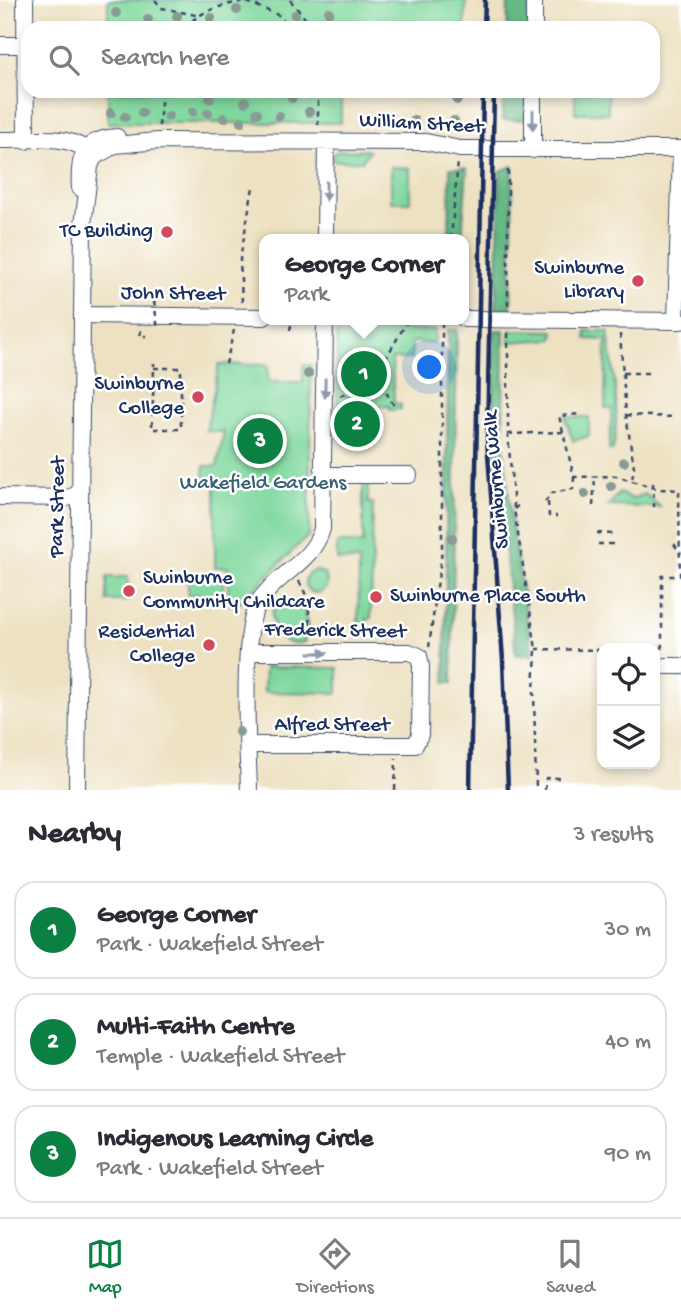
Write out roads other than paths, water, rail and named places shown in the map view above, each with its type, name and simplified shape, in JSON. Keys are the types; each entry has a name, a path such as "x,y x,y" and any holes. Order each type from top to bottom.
{"street":[{"path":"25,0 25,21"},
{"path":"534,0 534,21"},
{"path":"0,45 21,45"},
{"path":"26,98 26,141"},
{"path":"533,98 533,150"},
{"name":"William Street","path":"90,153 100,139 113,137 158,141 426,142 460,149 681,149"},
{"path":"0,140 69,141 90,153"},
{"path":"325,234 326,142"},
{"path":"469,319 675,321 681,149"},
{"name":"Park Street","path":"77,790 83,225 79,167 90,153"},
{"name":"John Street","path":"82,315 259,317"},
{"path":"249,790 250,650 255,608 265,593 314,550 319,541 324,515 325,325"},
{"path":"324,475 409,475"},
{"path":"0,497 67,498 80,494"},
{"name":"Frederick Street","path":"250,650 312,653 410,652 419,656 420,736 415,745"},
{"name":"Alfred Street","path":"248,745 415,745"}],"railway":[{"path":"484,21 485,0"},
{"path":"470,790 483,98"},
{"path":"494,98 487,440 503,660 508,790"}],"place":[{"name":"TC Building","path":"167,232"},
{"name":"Swinburne Library","path":"638,281"},
{"name":"George Corner","path":"364,374"},
{"name":"Swinburne College","path":"198,397"},
{"name":"Multi-Faith Centre","path":"357,424"},
{"name":"Indigenous Learning Circle","path":"260,441"},
{"name":"Swinburne Community Childcare","path":"129,591"},
{"name":"Swinburne Place South","path":"376,597"},
{"name":"Residential College","path":"209,645"}],"park label":[{"name":"Wakefield Gardens","path":"263,484"}]}
